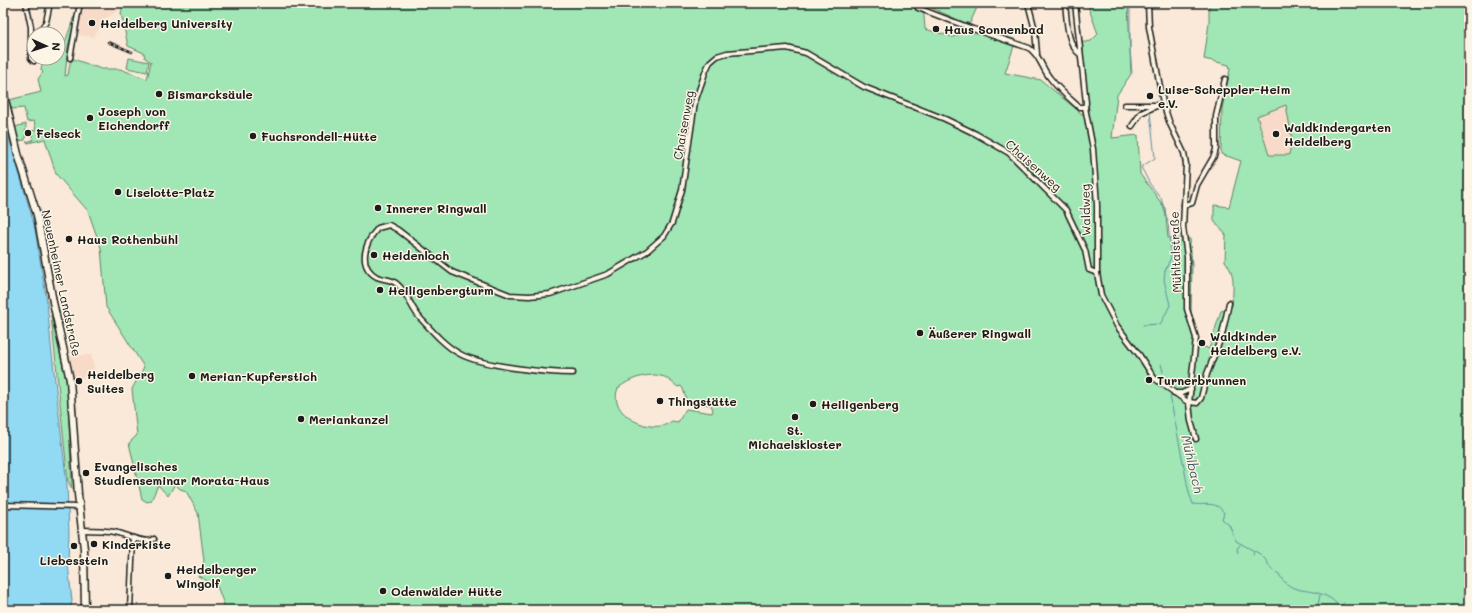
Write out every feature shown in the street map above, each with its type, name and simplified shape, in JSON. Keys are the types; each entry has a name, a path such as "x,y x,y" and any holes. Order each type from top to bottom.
{"main road":[{"name":"Neuenheimer Landstraße","path":"3,91 18,154 37,215 53,302 68,368 77,507 82,530 85,610"}],"street":[{"path":"26,3 31,26"},
{"path":"42,26 47,18 50,3"},
{"path":"70,58 80,3"},
{"path":"1028,3 1035,30 1037,54 1046,73 1079,107 1085,107"},
{"path":"1066,3 1074,49 1080,54"},
{"name":"Waldweg","path":"1075,3 1086,103 1085,107 1094,158 1097,205 1097,273 1102,300 1117,326 1140,356 1154,378 1189,403"},
{"name":"Mühltalstraße","path":"1148,3 1149,27 1163,103 1170,124 1184,153 1187,174 1183,227 1187,257 1187,311 1196,336 1189,403"},
{"path":"918,8 973,30 1019,43 1037,54"},
{"name":"Chaisenweg","path":"573,373 545,372 506,366 473,359 456,352 420,318 398,284 374,275 369,268 364,253 370,237 378,228 385,225 391,226 452,272 510,295 529,296 550,294 598,278 624,266 647,251 664,236 675,218 685,176 695,102 710,62 722,54 784,48 802,52 857,84 945,119 997,145 1015,158 1063,206 1080,236 1088,257 1090,271 1097,273"},
{"path":"1184,205 1192,202 1197,185 1215,153 1217,144 1216,116 1225,78"},
{"path":"1132,126 1141,113 1163,103"},
{"path":"1125,105 1157,105"},
{"path":"1196,439 1191,421 1189,403 1196,403 1201,398 1207,374 1222,334 1229,303"},
{"path":"1173,392 1182,393 1191,389"},
{"path":"3,505 77,507"},
{"path":"82,530 115,533 152,541 154,539"},
{"path":"130,610 133,538"}],"shaded area":[{"name":"Heidelberg University","path":"83,3 116,3 122,8 107,18 93,37 76,35"},
{"name":"Waldkindergarten Heidelberg","path":"1286,104 1292,139 1289,155 1269,155 1257,116"},
{"path":"91,355 96,375 73,379 68,357"}],"green space":[{"path":"124,3 979,3 970,23 965,23 923,4 925,29 953,37 981,27 1016,40 1005,73 1041,80 1082,114 1086,113 1089,109 1080,43 1091,41 1098,34 1089,9 1089,3 1128,3 1131,74 1117,95 1112,138 1138,135 1140,174 1165,208 1168,238 1190,239 1192,266 1191,311 1199,344 1209,349 1221,311 1232,306 1233,288 1231,272 1225,261 1226,235 1214,221 1214,205 1229,207 1241,161 1221,154 1222,109 1230,69 1229,65 1204,59 1209,23 1209,3 1469,3 1469,610 226,610 217,586 198,576 204,561 198,513 186,491 180,489 175,484 168,496 158,485 151,501 147,502 142,499 129,443 137,435 132,389 144,367 106,307 101,248 88,211 56,174 45,139 28,143 26,142 33,140 31,131 36,130 34,121 27,122 24,108 12,109 9,100 41,92 38,79 43,72 41,70 42,66 66,66 65,76 68,75 71,58 101,69 120,69 147,79 151,62 145,58 144,53 128,46 121,13","holes":["1286,105 1292,139 1289,155 1269,155 1257,116","656,375 665,377 678,387 681,386 687,402 711,405 713,410 712,413 686,409 678,422 672,421 664,425 654,426 644,425 625,415 619,407 616,398 618,388 636,378"]},
{"path":"77,14 68,46 66,66 66,39 73,18"},
{"path":"129,58 149,62 147,72 127,68"},
{"path":"26,124 25,140 18,141 15,127"},
{"path":"51,315 67,384 72,489 68,481"}],"water":[{"path":"3,117 34,224 47,302 67,485 69,532 68,564 72,601 70,610 3,610"}],"waterway":[{"name":"Mühlbach","path":"1130,3 1130,49 1132,73"},
{"name":"Mühlbach","path":"1150,112 1155,158 1141,167 1150,184 1161,198 1168,222 1171,257 1165,271 1164,280 1170,305 1160,325"},
{"path":"1143,325 1160,324"},
{"name":"Mühlbach","path":"1161,364 1163,372"},
{"name":"Mühlbach","path":"1164,377 1167,385"},
{"path":"1168,378 1179,384 1179,387"},
{"name":"Mühlbach","path":"1170,396 1189,493 1193,504 1210,504 1221,509 1224,513 1222,519 1229,525 1236,541 1260,554 1272,570 1279,574 1283,581 1288,585 1299,590 1319,593 1326,596 1346,610"},
{"path":"1238,553 1237,549 1240,545"},
{"name":"Mühlbach","path":"1253,555 1254,551"},
{"path":"1319,610 1318,605 1320,595"},
{"name":"Mühlbach","path":"1340,606 1344,603"}],"railway":[{"path":"108,42 132,52"}],"place":[{"name":"Heidelberg University","path":"92,23"},
{"name":"Haus Sonnenbad","path":"936,29"},
{"name":"Bismarcksäule","path":"159,94"},
{"name":"Luise-Scheppler-Heim e.V.","path":"1150,96"},
{"name":"Joseph von Eichendorff","path":"90,118"},
{"name":"Felseck","path":"28,133"},
{"name":"Waldkindergarten Heidelberg","path":"1276,134"},
{"name":"Fuchsrondell-Hütte","path":"253,136"},
{"name":"Liselotte-Platz","path":"118,192"},
{"name":"Innerer Ringwall","path":"378,208"},
{"name":"Haus Rothenbühl","path":"69,239"},
{"name":"Heidenloch","path":"374,255"},
{"name":"Heiligenbergturm","path":"380,290"},
{"name":"Äußerer Ringwall","path":"920,333"},
{"name":"Waldkinder Heidelberg e.V.","path":"1202,343"},
{"name":"Merian-Kupferstich","path":"192,376"},
{"name":"Turnerbrunnen","path":"1149,380"},
{"name":"Heidelberg Suites","path":"79,381"},
{"name":"Thingstätte","path":"660,401"},
{"name":"Heiligenberg","path":"813,404"},
{"name":"St. Michaelskloster","path":"795,417"},
{"name":"Meriankanzel","path":"301,419"},
{"name":"Evangelisches Studienseminar Morata-Haus","path":"86,473"},
{"name":"Kinderkiste","path":"94,544"},
{"name":"Liebesstein","path":"74,546"},
{"name":"Heidelberger Wingolf","path":"168,576"},
{"name":"Odenwälder Hütte","path":"383,591"}]}
